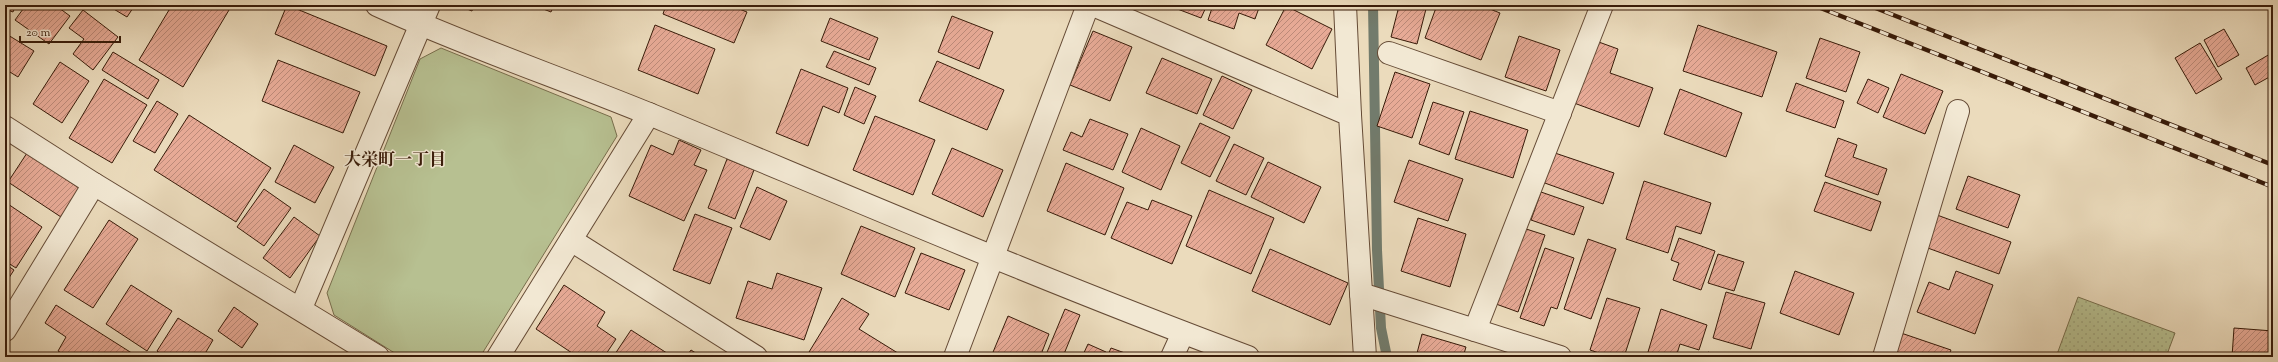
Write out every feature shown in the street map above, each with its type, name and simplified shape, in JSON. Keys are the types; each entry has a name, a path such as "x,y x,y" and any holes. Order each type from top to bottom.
{"street":[{"path":"377,5 421,25 649,114 1183,333 1248,357"},
{"path":"301,308 429,5"},
{"path":"955,357 1088,5"},
{"path":"1093,5 1350,114"},
{"path":"1345,5 1364,357"},
{"path":"1475,330 1602,5"},
{"path":"1389,53 1560,113"},
{"path":"1884,357 1958,111"},
{"path":"498,357 649,114"},
{"path":"5,127 94,184 301,308 378,357"},
{"path":"5,330 94,184"},
{"path":"571,240 756,357"},
{"path":"1361,294 1560,357"},
{"path":"1172,357 1183,333"}],"green space":[{"path":"441,48 611,117 617,136 480,357 401,357 334,315 327,293 420,59"},
{"path":"2078,297 2175,333 2166,357 2056,357"}],"building":[{"path":"5,5 16,5 13,12 5,9"},
{"path":"26,5 55,5 70,16 49,44 15,20"},
{"path":"107,5 135,5 127,17"},
{"path":"172,5 232,5 183,87 139,60"},
{"path":"287,5 387,46 375,76 275,34"},
{"path":"457,5 474,5 472,11"},
{"path":"533,5 554,5 551,12"},
{"path":"666,5 729,5 747,12 734,43 663,14"},
{"path":"1167,5 1207,5 1201,18"},
{"path":"1213,5 1260,5 1255,19 1239,13 1234,29 1208,20"},
{"path":"1395,5 1427,5 1417,44 1391,37 1399,6"},
{"path":"1437,5 1480,5 1500,13 1481,60 1425,38"},
{"path":"1286,6 1332,29 1312,69 1266,45"},
{"path":"83,10 118,37 93,70 73,54 84,39 69,28"},
{"path":"952,16 993,32 979,69 938,52"},
{"path":"830,18 878,38 869,60 821,41"},
{"path":"655,25 715,49 698,94 638,70"},
{"path":"1698,25 1777,52 1762,97 1683,71"},
{"path":"2224,29 2239,55 2218,67 2204,40"},
{"path":"1093,31 1132,47 1110,101 1070,85"},
{"path":"8,35 34,51 18,77 5,69 5,39"},
{"path":"1519,36 1560,50 1546,91 1505,77"},
{"path":"1820,38 1860,52 1846,92 1806,78"},
{"path":"1596,41 1618,49 1610,73 1653,88 1639,127 1574,103"},
{"path":"2200,43 2222,79 2196,94 2175,58"},
{"path":"834,51 876,68 869,85 826,67"},
{"path":"113,52 159,80 148,99 102,70"},
{"path":"2270,54 2273,59 2273,75 2255,85 2246,68"},
{"path":"1162,58 1212,79 1197,114 1146,93"},
{"path":"278,60 360,92 343,133 262,101"},
{"path":"937,61 1004,90 987,130 919,101"},
{"path":"60,62 89,81 62,123 33,104"},
{"path":"801,69 848,88 839,113 823,106 808,146 776,133"},
{"path":"1395,72 1430,84 1412,138 1377,126"},
{"path":"1901,74 1943,91 1925,134 1883,117"},
{"path":"1222,76 1252,90 1233,129 1203,115"},
{"path":"104,79 147,105 112,163 69,138"},
{"path":"1868,79 1889,88 1878,113 1857,103"},
{"path":"1796,83 1844,101 1835,128 1786,111"},
{"path":"855,87 876,96 864,124 844,115"},
{"path":"1680,89 1742,113 1726,157 1664,134"},
{"path":"157,101 178,114 155,153 133,141"},
{"path":"1433,102 1464,112 1449,155 1419,144"},
{"path":"1470,111 1528,130 1513,178 1455,159"},
{"path":"189,115 271,168 236,222 154,170"},
{"path":"875,116 935,140 913,195 853,170"},
{"path":"1090,119 1128,134 1113,170 1063,150 1071,132 1082,137"},
{"path":"1200,123 1230,137 1210,177 1181,163"},
{"path":"1141,128 1180,146 1161,190 1122,172"},
{"path":"1838,138 1857,145 1853,157 1887,169 1878,195 1825,176"},
{"path":"679,140 701,150 694,165 707,170 684,221 629,196 651,145 673,155"},
{"path":"1234,144 1264,158 1246,195 1216,181"},
{"path":"294,145 334,167 315,203 275,182"},
{"path":"952,148 1003,170 983,217 932,194"},
{"path":"1552,152 1614,173 1603,204 1542,182"},
{"path":"27,153 79,188 61,217 8,182"},
{"path":"727,159 754,170 735,219 708,208"},
{"path":"1409,160 1463,179 1448,221 1394,202"},
{"path":"1268,162 1321,187 1304,223 1251,197"},
{"path":"1066,163 1124,188 1105,235 1047,211"},
{"path":"1968,176 2020,195 2008,228 1956,209"},
{"path":"1644,181 1711,203 1701,234 1676,226 1668,253 1626,239"},
{"path":"1825,182 1881,202 1871,231 1814,211"},
{"path":"757,187 787,201 770,240 740,227"},
{"path":"264,189 291,208 264,246 237,227"},
{"path":"1209,190 1274,218 1251,274 1186,246"},
{"path":"1541,192 1584,207 1574,235 1531,220"},
{"path":"1152,200 1192,216 1172,264 1111,238 1127,202 1148,210"},
{"path":"5,202 42,227 16,268 5,261"},
{"path":"695,214 732,228 710,284 673,270"},
{"path":"1937,215 2011,242 1999,274 1925,247"},
{"path":"294,217 320,236 290,278 263,258"},
{"path":"1418,218 1466,234 1450,287 1401,271"},
{"path":"109,220 138,239 93,308 64,290"},
{"path":"861,226 915,248 895,297 841,274"},
{"path":"1523,228 1545,235 1518,312 1496,304"},
{"path":"1679,238 1715,251 1701,290 1673,280 1679,263 1671,260"},
{"path":"1588,239 1616,249 1591,319 1564,309"},
{"path":"1545,248 1574,258 1557,309 1551,307 1544,326 1520,318"},
{"path":"1270,249 1348,283 1330,325 1252,291"},
{"path":"921,253 965,270 949,310 905,293"},
{"path":"1718,254 1744,262 1734,291 1708,283"},
{"path":"5,264 14,270 5,284"},
{"path":"1795,271 1854,293 1839,335 1780,313"},
{"path":"1956,271 1993,285 1975,334 1917,312 1929,282 1949,290"},
{"path":"777,273 822,288 804,340 736,318 748,281 772,289"},
{"path":"131,285 172,311 147,351 106,324"},
{"path":"564,285 605,312 597,326 616,339 604,357 578,357 536,329"},
{"path":"1726,292 1765,303 1751,349 1713,338"},
{"path":"842,298 869,314 859,329 901,355 900,357 806,357"},
{"path":"1607,298 1640,308 1624,357 1611,357 1590,350"},
{"path":"56,305 138,357 68,357 58,351 66,337 45,323"},
{"path":"234,307 258,324 242,348 218,331"},
{"path":"1065,309 1080,315 1064,354 1070,357 1045,357"},
{"path":"1661,309 1707,325 1699,350 1680,344 1676,357 1663,357 1648,352"},
{"path":"1008,316 1049,334 1040,357 991,357"},
{"path":"178,318 213,340 203,357 165,357 157,351"},
{"path":"2234,328 2273,331 2273,357 2232,357"},
{"path":"631,330 673,357 613,357"},
{"path":"1901,333 1951,350 1948,357 1893,357"},
{"path":"1422,334 1466,347 1463,357 1416,357"},
{"path":"1088,344 1106,352 1103,357 1082,357"},
{"path":"1111,348 1136,357 1107,357"},
{"path":"691,350 702,357 686,357"},
{"path":"1708,352 1720,357 1706,357"}],"waterway":[{"path":"1373,5 1377,250 1381,328 1387,357"}],"railway":[{"path":"1813,5 2273,187"},
{"path":"1868,5 2273,165"}],"district":[{"name":"大栄町一丁目","path":"395,161"}]}
